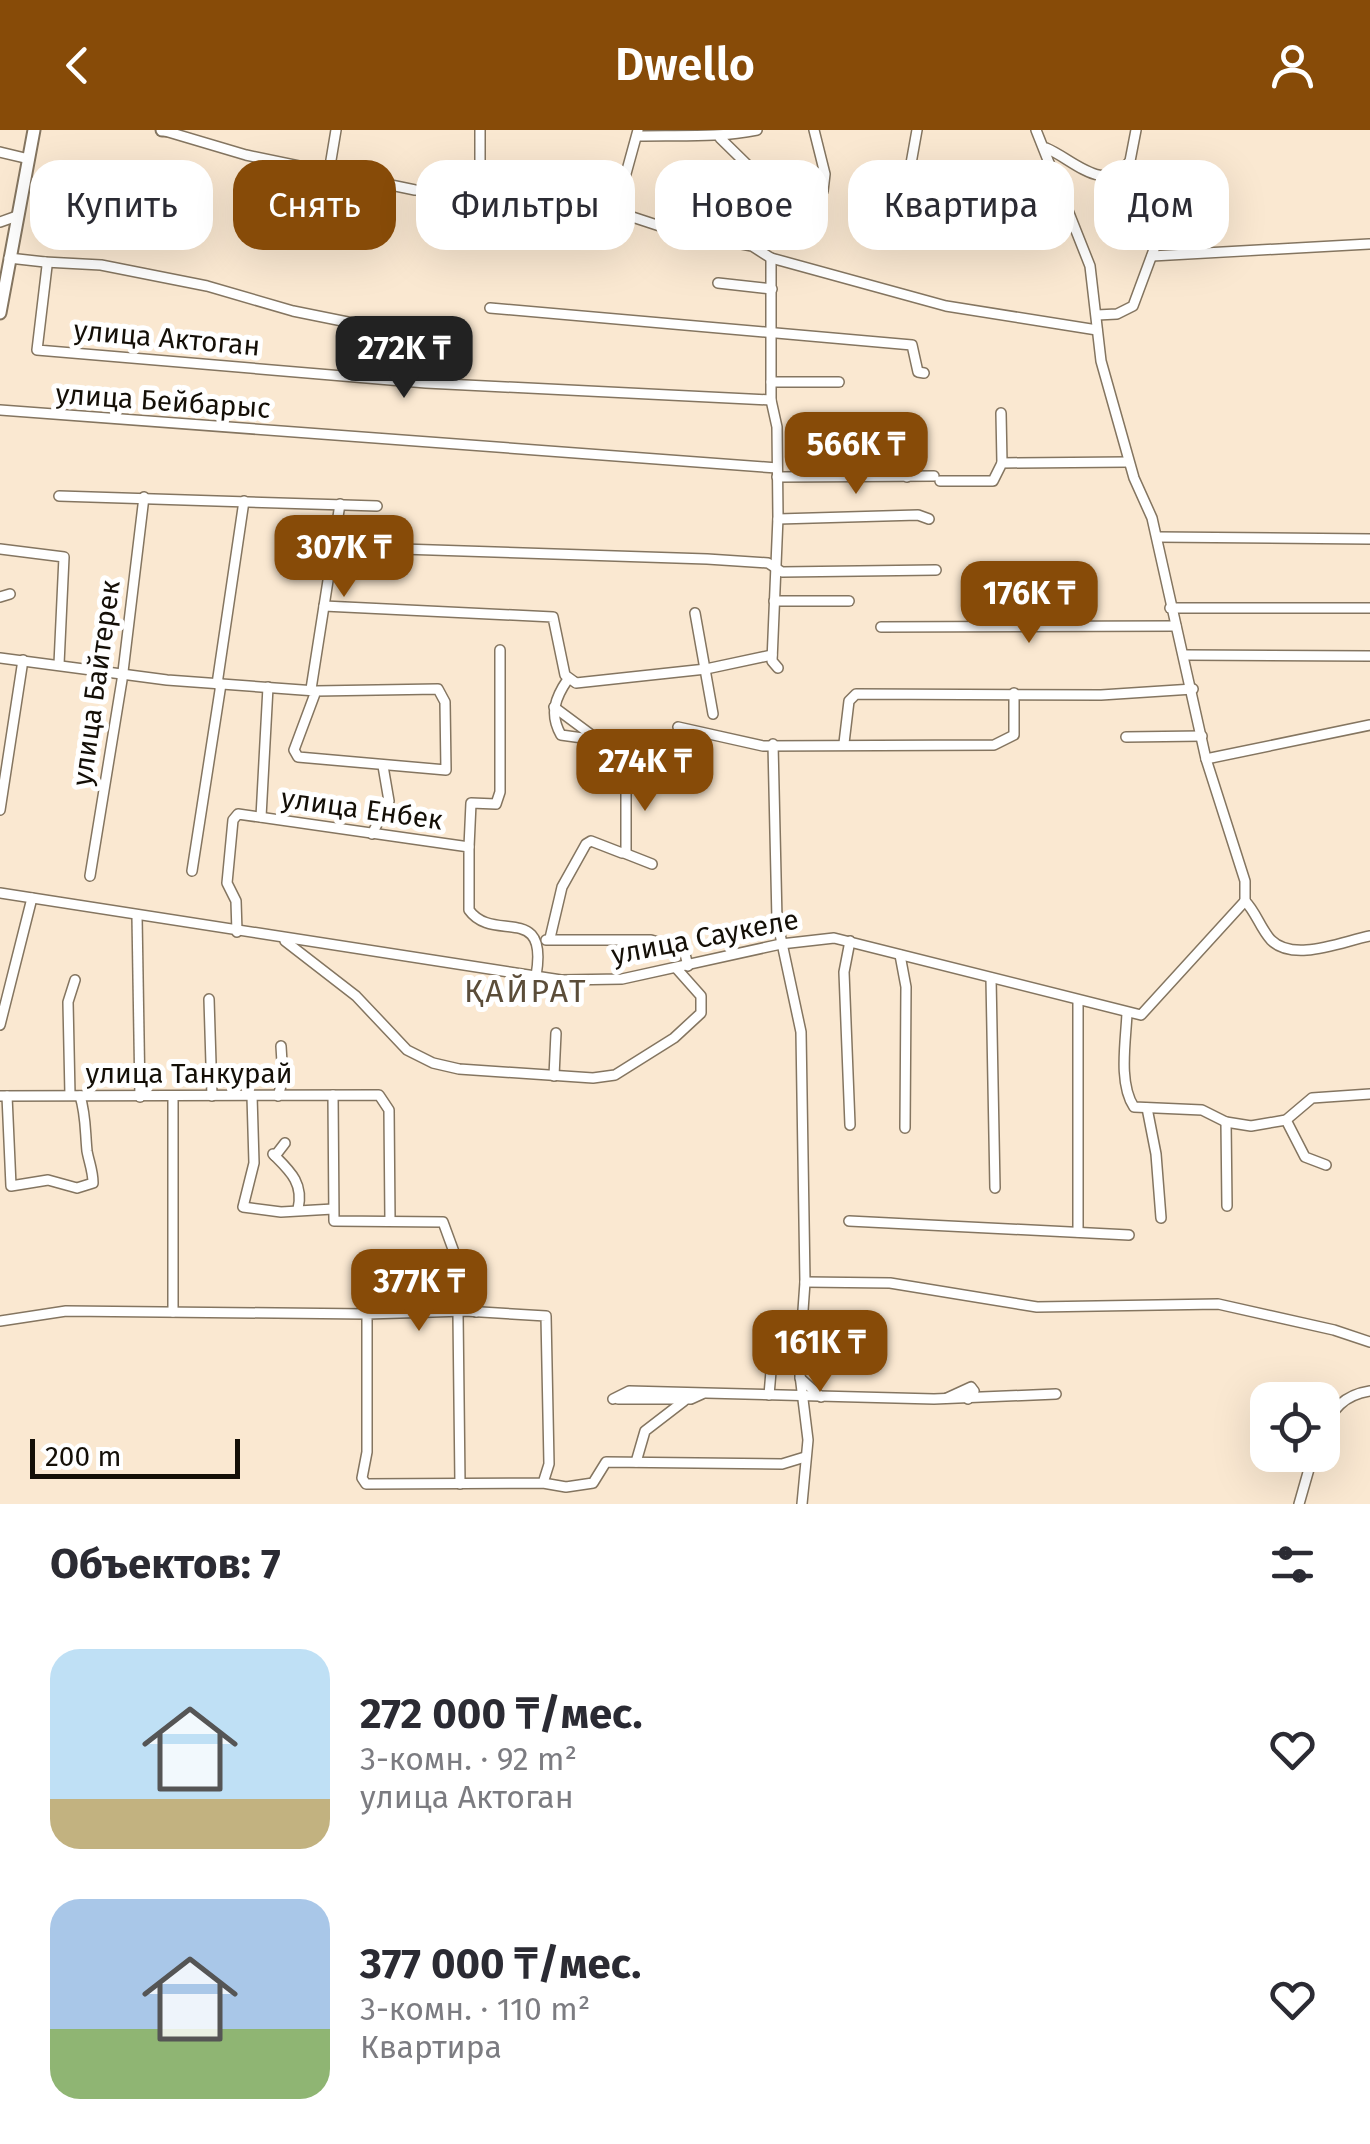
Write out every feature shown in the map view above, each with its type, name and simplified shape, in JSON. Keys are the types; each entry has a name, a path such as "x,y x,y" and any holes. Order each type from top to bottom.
{"main road":[{"path":"0,313 34,130"},
{"path":"29,160 45,130"}],"street":[{"path":"165,130 270,160"},
{"path":"331,160 336,130"},
{"path":"480,130 480,160"},
{"path":"630,160 638,133 757,130"},
{"path":"814,130 821,160"},
{"path":"912,160 918,130"},
{"path":"1036,130 1087,256 1100,361 1128,462 1157,537 1206,759 1245,880 1245,901 1274,943 1289,949 1370,936"},
{"path":"1046,148 1086,173 1113,174 1130,161 1136,130"},
{"path":"713,134 741,160"},
{"path":"0,152 29,160"},
{"path":"0,222 16,216"},
{"path":"1152,256 1369,244"},
{"path":"758,250 770,258 929,302 1097,330"},
{"path":"1097,315 1117,314 1133,306 1154,250"},
{"path":"9,258 101,265 408,334 439,350 432,382"},
{"path":"770,258 778,519 772,655 778,668"},
{"name":"улица Актоган","path":"45,262 48,281 38,350 432,382 772,400"},
{"path":"718,284 772,289"},
{"path":"490,308 912,345 918,372 924,373"},
{"path":"771,382 838,382"},
{"name":"улица Бейбарыс","path":"0,410 777,473 993,481 1002,464"},
{"path":"1001,413 1002,464 1128,462"},
{"path":"906,421 908,478"},
{"path":"59,496 377,506"},
{"name":"улица Байтерек","path":"90,876 122,674 144,496"},
{"path":"192,871 244,501"},
{"path":"0,658 268,688 313,690 438,689 445,702 444,771 298,757 294,750 313,690 340,504"},
{"path":"778,519 918,515 929,519"},
{"path":"1157,537 1370,539"},
{"path":"371,548 760,562 782,572 936,570"},
{"path":"0,550 64,556 59,664"},
{"path":"774,601 850,600"},
{"path":"324,606 553,618 568,679 554,707 561,735 626,744 624,853"},
{"path":"1170,608 1370,608"},
{"path":"695,613 714,714"},
{"path":"881,627 1176,626"},
{"path":"469,847 471,803 496,804 500,792 500,650"},
{"path":"568,679 576,683 706,670 772,655"},
{"path":"1185,655 1370,656"},
{"path":"0,810 23,660"},
{"name":"улица Енбек","path":"268,688 261,817 469,847 472,915 518,928 539,943"},
{"path":"844,744 849,701 856,694 1138,695 1193,689"},
{"path":"678,728 763,746 1004,742 1014,735 1014,693"},
{"path":"554,707 600,741"},
{"path":"445,718 458,720"},
{"path":"1206,759 1370,725"},
{"path":"1126,737 1202,736"},
{"path":"773,744 773,854 782,944 801,1032 804,1282 800,1396 808,1440 802,1504"},
{"path":"372,834 389,801 384,766"},
{"path":"237,932 236,900 228,883 233,820 238,814 261,817"},
{"path":"595,843 604,832"},
{"path":"550,938 562,887 586,844 595,843 652,864"},
{"name":"улица Саукеле","path":"0,893 283,940 590,981 677,969 817,937 850,941 1127,1013"},
{"path":"0,1025 32,898"},
{"path":"1245,901 1145,1013 1127,1013 1130,1102 1146,1108 1202,1110 1226,1122 1250,1126 1286,1120 1312,1098 1370,1094"},
{"path":"137,916 140,1097"},
{"path":"536,976 539,943 550,938 660,941 684,950 688,966"},
{"path":"283,940 356,996 416,1056 458,1069 554,1076 615,1075 646,1058 701,1013 701,996 677,969"},
{"path":"850,941 844,972 850,1125"},
{"path":"900,955 906,987 905,1128"},
{"path":"990,978 995,1188"},
{"path":"3,1096 11,1186 48,1180 77,1188 93,1183 88,1156 88,1112 75,1095 68,1002 75,980"},
{"path":"209,999 212,1096"},
{"path":"1078,1001 1078,1232"},
{"path":"554,1076 556,1033"},
{"path":"278,1096 283,1079 281,1046"},
{"name":"улица Танкурай","path":"3,1096 379,1095 389,1110 390,1221"},
{"path":"252,1096 254,1163 242,1208 281,1212 334,1209"},
{"path":"333,1096 336,1223 443,1222 468,1310 460,1484"},
{"path":"173,1097 173,1312"},
{"path":"1146,1108 1156,1154 1161,1218"},
{"path":"1286,1120 1305,1156 1326,1165"},
{"path":"1226,1122 1228,1206"},
{"path":"285,1144 274,1155 295,1176 300,1189 298,1209"},
{"path":"848,1221 1129,1235"},
{"path":"804,1282 890,1283 1037,1307 1218,1304 1332,1329 1370,1342"},
{"path":"0,1321 66,1311 294,1316 468,1310 541,1314 547,1320 548,1464 544,1483"},
{"path":"367,1314 367,1452 363,1481 544,1483 566,1487 593,1484 606,1462 782,1464 805,1457"},
{"path":"769,1394 772,1348 782,1333"},
{"path":"800,1378 821,1397"},
{"path":"687,1400 614,1400 629,1390 945,1399 1056,1394"},
{"path":"636,1462 644,1431 704,1392"},
{"path":"1340,1404 1353,1394 1370,1392"},
{"path":"1299,1504 1309,1472"}],"district":[{"name":"ҚАЙРАТ","path":"526,991"}]}
